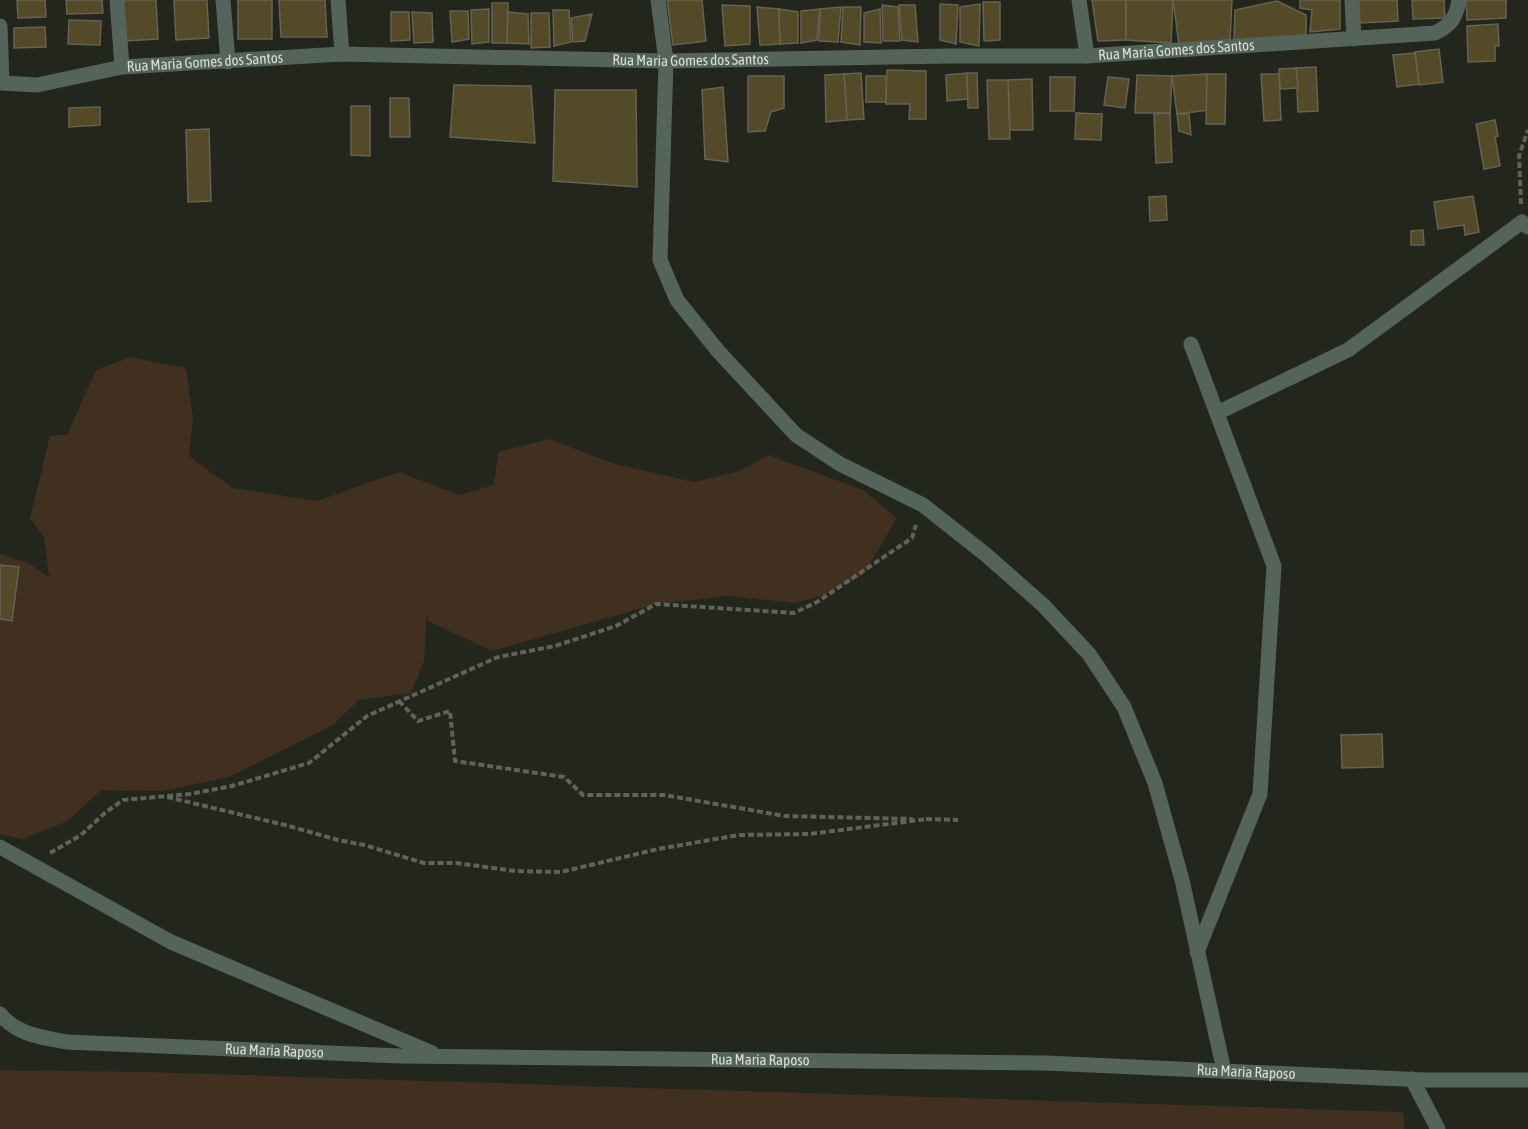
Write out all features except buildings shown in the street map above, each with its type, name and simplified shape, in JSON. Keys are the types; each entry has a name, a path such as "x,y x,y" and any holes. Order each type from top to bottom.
{"street":[{"path":"117,0 122,67"},
{"path":"223,0 228,62"},
{"path":"338,0 342,54"},
{"path":"658,0 666,60 660,260 677,300 718,351 796,435 840,464 923,506 985,554 1043,605 1089,654 1124,707 1155,783 1182,880 1224,1071"},
{"path":"1079,0 1087,56"},
{"path":"1352,0 1354,39"},
{"name":"Rua Maria Gomes dos Santos","path":"0,27 1,82 37,85 122,67 342,54 666,60 1087,56 1435,33 1447,27 1455,19 1459,0"},
{"path":"1217,413 1348,350 1525,224"},
{"path":"1191,344 1274,566 1260,794 1197,952"},
{"path":"0,847 171,942 440,1056"},
{"name":"Rua Maria Raposo","path":"0,1014 8,1024 30,1035 66,1042 440,1056 1046,1063 1412,1079 1528,1080"},
{"path":"1412,1079 1438,1129"}],"path":[{"path":"1525,224 1519,156 1528,130"},
{"path":"32,864 81,835 123,800 190,794 232,786 309,763 367,716 399,701 498,657 555,646 616,626 656,604 794,613 817,602 912,538 923,506"},
{"path":"399,701 418,721 450,711 455,761 564,777 584,795 663,795 785,816 958,820"},
{"path":"163,796 338,840 364,844 424,863 456,863 515,871 561,872 658,849 739,835 810,834 927,819"}],"shaded area":[{"path":"130,357 186,368 193,418 189,456 233,488 317,501 399,472 459,495 494,485 498,452 549,439 615,464 694,482 740,471 768,455 863,490 897,518 863,575 824,595 795,603 728,596 656,604 492,651 428,621 427,611 424,661 411,693 359,700 333,725 229,777 163,791 101,790 68,821 22,839 0,834 0,554 28,563 49,577 44,537 30,518 50,436 67,435 96,370"},
{"path":"0,1070 147,1072 1403,1112 1405,1129 0,1129"}]}
